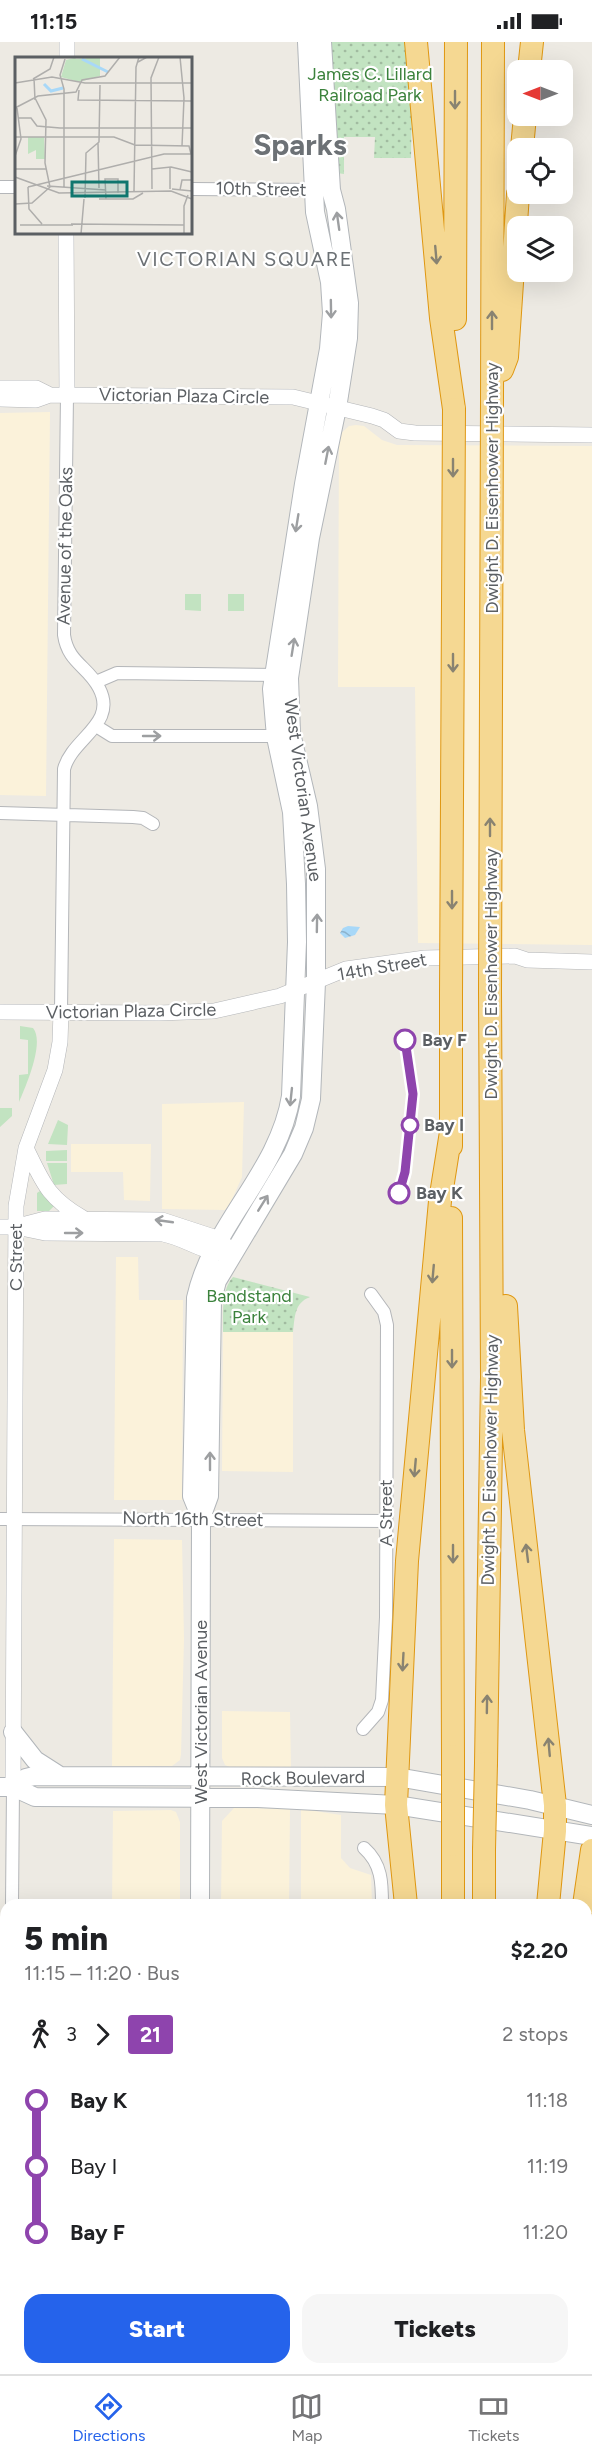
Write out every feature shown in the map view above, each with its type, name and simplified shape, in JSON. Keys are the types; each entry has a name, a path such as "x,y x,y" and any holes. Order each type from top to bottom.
{"highway":[{"path":"416,42 441,318 454,409"},
{"name":"Dwight D. Eisenhower Highway","path":"453,1899 451,993 456,42"},
{"name":"Dwight D. Eisenhower Highway","path":"484,1899 492,1377 490,991 493,42"},
{"path":"530,60 532,42"},
{"path":"492,400 507,357 517,204"},
{"path":"405,1899 396,1804 411,1521 440,1201 451,1132"},
{"path":"491,1155 503,1218 513,1430 555,1805 549,1899"},
{"path":"585,1899 592,1850"}],"main road":[{"name":"West Victorian Avenue","path":"200,1899 201,1518 210,1496 210,1310 217,1281 286,1167 304,1128 311,1099 314,1069 316,869 308,806 284,736 272,689 282,675 337,408 348,338 349,303 336,209 323,190 307,42"},
{"name":"West Victorian Avenue","path":"282,675 317,404 328,349 332,313 330,282 315,212 323,190 322,42"},
{"name":"West Victorian Avenue","path":"201,1518 192,1496 194,1312 200,1280 215,1246 276,1146 287,1120 291,1096 297,908 292,812 284,736"},
{"path":"13,1732 32,1757 60,1776"},
{"name":"Rock Boulevard","path":"6,1787 26,1778 60,1776 397,1778 555,1805 592,1815"},
{"name":"Rock Boulevard","path":"6,1787 35,1797 282,1799 396,1804 592,1836"}],"street":[{"path":"67,57 68,42"},
{"name":"10th Street","path":"192,189 323,190"},
{"name":"Avenue of the Oaks","path":"66,234 64,635 70,655 96,682"},
{"name":"Victorian Plaza Circle","path":"0,388 36,388 50,395"},
{"name":"Victorian Plaza Circle","path":"0,399 36,400 50,395 286,397 384,420 399,431 415,433 592,435"},
{"path":"61,1012 62,782 66,762 72,750 96,726 103,705 102,693 96,682 117,673 282,675"},
{"path":"96,726 112,736 284,736"},
{"path":"0,813 134,817 143,818 153,824"},
{"name":"14th Street","path":"296,990 346,969 398,960 515,956 527,960 592,962"},
{"name":"Victorian Plaza Circle","path":"0,1012 193,1012 257,1002 296,990"},
{"name":"C Street","path":"12,1899 6,1787 13,1732 7,1518 18,1189 26,1148 55,1070 60,1042 61,1012"},
{"path":"26,1148 53,1198 85,1219"},
{"path":"16,1227 45,1219 162,1220 233,1253"},
{"path":"0,1227 16,1227 45,1233 163,1234 215,1246"},
{"name":"A Street","path":"363,1729 372,1721 382,1700 386,1617 387,1325 384,1312 371,1294"},
{"name":"North 16th Street","path":"7,1518 386,1521"},
{"path":"364,1848 373,1856 378,1867 381,1877 382,1899"}],"shaded area":[{"path":"50,412 46,796 0,795 0,413"},
{"path":"349,426 364,426 382,440 397,445 592,446 592,945 418,943 415,687 338,687 339,435"},
{"path":"244,1102 242,1177 230,1204 225,1210 162,1209 162,1104"},
{"path":"71,1144 151,1144 150,1201 124,1200 123,1172 71,1172"},
{"path":"116,1257 138,1257 139,1300 183,1300 182,1500 114,1500"},
{"path":"223,1332 293,1332 293,1472 222,1471"},
{"path":"114,1539 182,1540 184,1639 181,1754 180,1760 172,1766 112,1766"},
{"path":"222,1711 290,1712 291,1768 232,1768 225,1765 222,1758"},
{"path":"234,1808 290,1809 289,1899 221,1899 222,1821"},
{"path":"301,1809 341,1815 341,1858 350,1868 371,1875 372,1899 301,1899"},
{"path":"171,1810 176,1812 180,1822 180,1899 112,1899 113,1811"}],"green space":[{"name":"James C. Lillard Railroad Park","path":"325,42 406,42 412,97 411,158 374,158 375,137 344,137 344,174 337,173"},
{"path":"185,594 201,594 201,611 185,610"},
{"path":"228,594 244,594 244,611 228,611"},
{"path":"20,1026 33,1028 37,1043 33,1064 19,1102 19,1075 28,1074 28,1040 20,1039"},
{"path":"0,1108 12,1108 12,1116 0,1127"},
{"path":"58,1120 68,1125 67,1145 48,1144"},
{"path":"67,1150 67,1161 46,1161 46,1151"},
{"path":"47,1163 67,1163 67,1184 54,1185"},
{"path":"43,1189 55,1205 49,1211 37,1211 37,1193"},
{"name":"Bandstand Park","path":"233,1277 310,1297 298,1307 293,1332 223,1332 226,1288"}],"water":[{"path":"348,926 360,927 355,935 345,938 340,933"}],"bus line":[{"name":"21","path":"399,1193 405,1172 413,1094 405,1040"}],"place":[{"name":"Bay F","path":"405,1040"},
{"name":"Bay I","path":"410,1125"},
{"name":"Bay K","path":"399,1193"}],"district":[{"name":"Sparks","path":"300,145"},
{"name":"VICTORIAN SQUARE","path":"245,259"}]}
